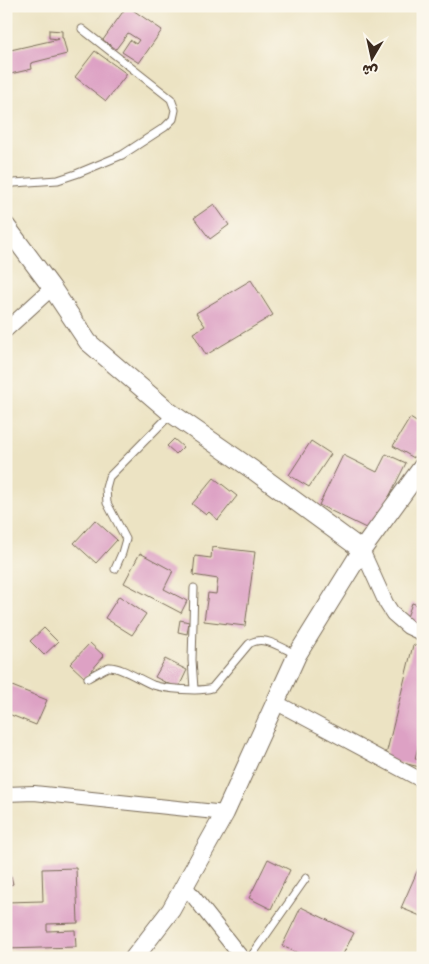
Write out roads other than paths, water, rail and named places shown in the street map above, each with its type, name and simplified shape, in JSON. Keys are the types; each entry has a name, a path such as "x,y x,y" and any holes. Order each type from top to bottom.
{"street":[{"path":"6,226 52,288 88,342 171,413 362,550 386,603 393,614 408,627 423,634"},
{"path":"6,330 52,288"},
{"path":"134,958 171,910 225,813 297,655 362,550 423,466"},
{"path":"275,702 423,780"},
{"path":"6,794 34,793 225,813"},
{"path":"185,886 242,958"}],"lane":[{"path":"6,186 14,183 58,180 76,174 122,155 165,127 173,119 175,110 171,99 82,29"},
{"path":"115,569 126,539 107,503 106,488 109,477 171,413"},
{"path":"194,588 192,660 194,689"},
{"path":"88,678 108,668 116,667 153,685 174,689 205,690 212,688 249,644 256,641 261,640 271,643 297,655"},
{"path":"250,958 306,878"}]}
